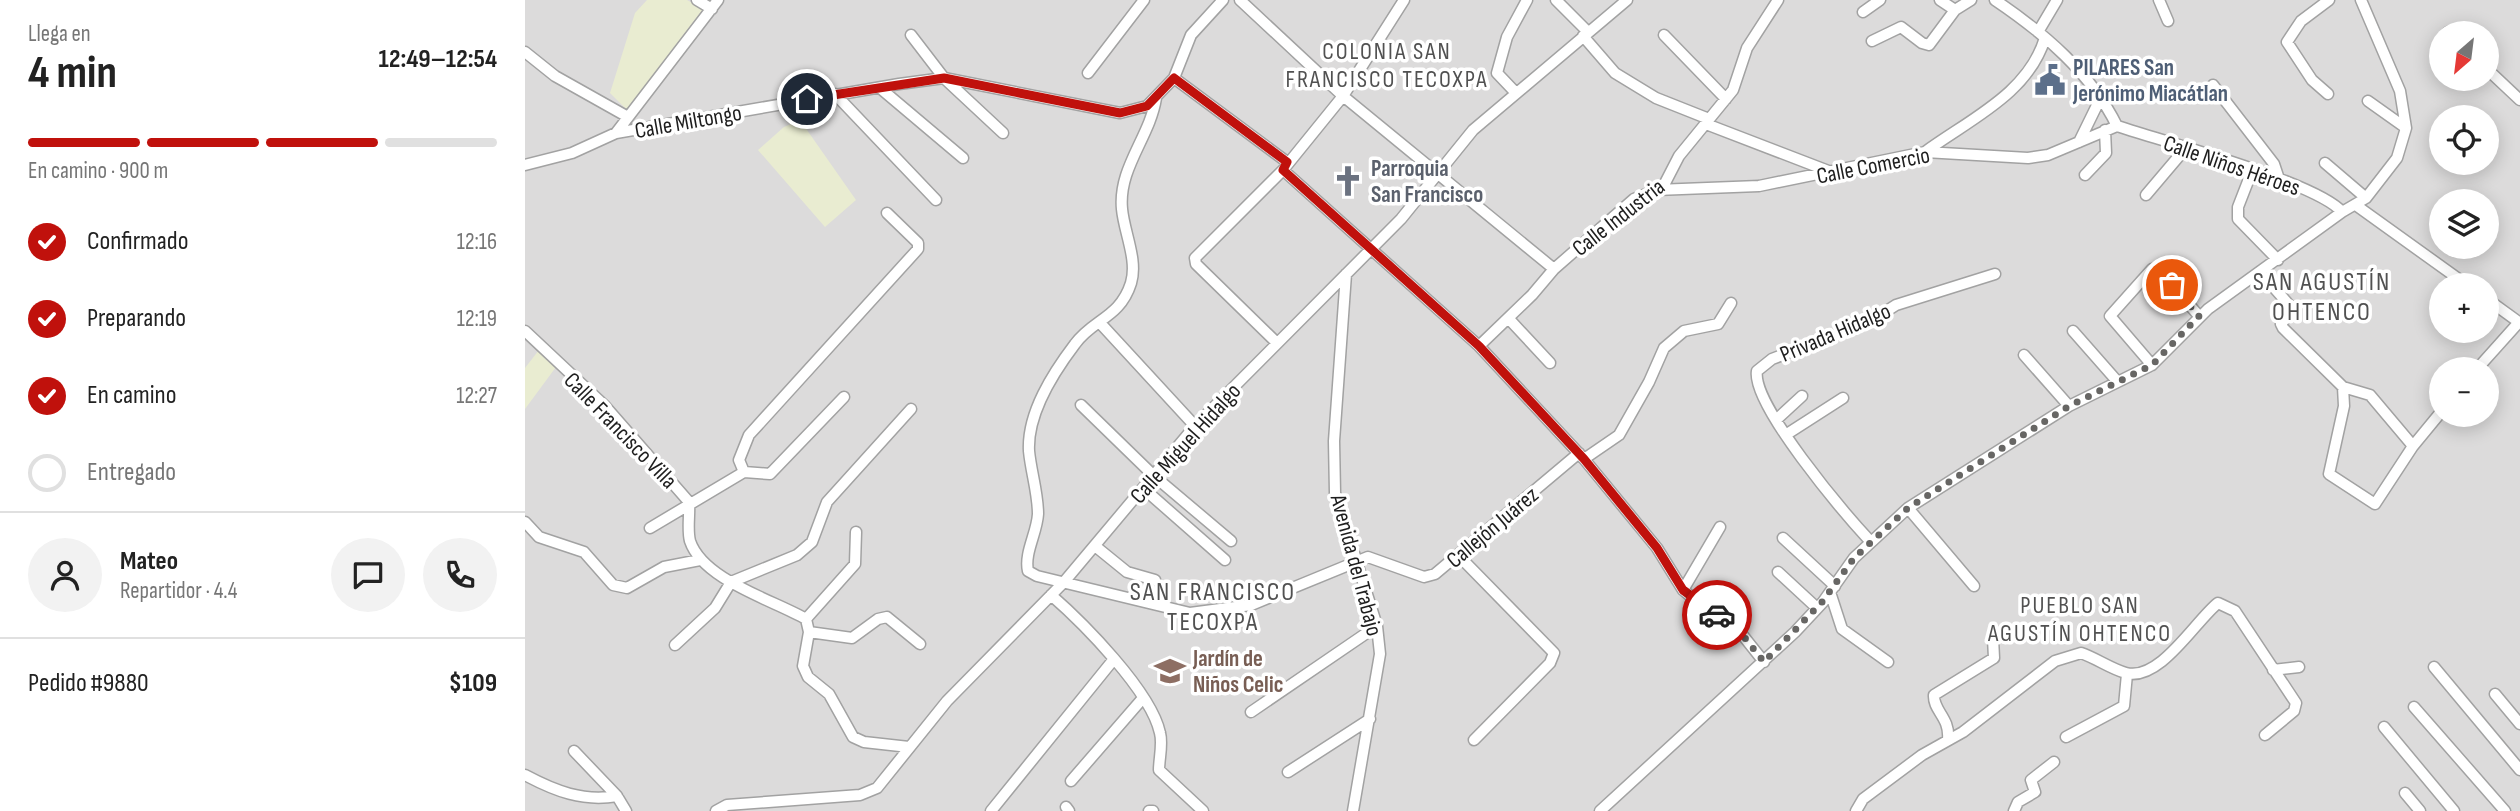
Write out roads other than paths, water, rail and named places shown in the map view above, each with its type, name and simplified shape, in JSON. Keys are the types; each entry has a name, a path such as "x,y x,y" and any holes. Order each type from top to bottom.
{"street":[{"path":"697,0 712,9"},
{"path":"616,133 718,0"},
{"path":"1088,73 1145,0"},
{"path":"1223,0 1191,35 1174,78 1285,166 1479,346 1581,456 1657,548 1683,590 1709,611 1733,623 1764,662"},
{"path":"1240,0 1343,96 1554,269"},
{"path":"1277,343 1196,264 1199,254 1285,166 1343,96 1404,0"},
{"path":"1516,93 1497,73 1507,37 1527,0"},
{"path":"1556,0 1615,73 1656,98 1831,173"},
{"name":"Calle Miguel Hidalgo","path":"716,811 727,805 870,793 947,701 1064,582 1195,426 1401,219 1473,130 1627,0"},
{"name":"Calle Industria","path":"1479,346 1554,269 1634,200 1664,187 1679,156 1726,99 1738,79 1753,38 1778,0"},
{"path":"1863,12 1881,0"},
{"path":"1940,0 1955,10"},
{"path":"1872,41 1901,27 1922,44 1929,45 1955,10 1971,0"},
{"path":"1996,0 2042,35 2102,95 2117,126"},
{"path":"1926,152 2019,86 2040,55 2042,35 2057,0"},
{"path":"2159,0 2168,21"},
{"path":"2328,94 2312,80 2287,42 2301,21 2329,0"},
{"path":"1600,811 1764,662 1817,608 1870,541 1908,508 2069,406 2152,365 2199,316 2341,212 2357,206 2366,198 2397,158 2406,128 2400,92 2361,0"},
{"path":"911,35 944,78 1003,132"},
{"path":"1664,35 1726,99"},
{"path":"525,52 555,76 628,117"},
{"name":"Calle Miltongo","path":"525,165 572,153 616,133 835,94 944,78 1120,113 1136,110 1156,98 1163,87 1174,78"},
{"path":"2499,80 2520,100"},
{"path":"2213,85 2274,164 2279,179"},
{"path":"880,88 963,158"},
{"path":"835,94 936,200"},
{"path":"2078,144 2102,95"},
{"path":"1156,98 1150,122 1125,175 1122,208 1132,280 1122,304 1101,324 1076,341 1036,410 1029,448 1038,512 1035,538 1026,562 1028,571 1189,613 1251,605 1357,561"},
{"path":"2368,101 2406,128"},
{"name":"Calle Comercio","path":"1664,187 1759,186 1926,152 2028,158 2061,152 2117,126"},
{"name":"Calle Niños Héroes","path":"2117,126 2279,179 2328,198 2341,212"},
{"path":"2085,175 2106,153 2105,130"},
{"path":"2145,195 2185,149"},
{"path":"2325,163 2366,198"},
{"path":"2252,171 2238,206 2238,219 2279,260"},
{"path":"2357,206 2450,273"},
{"path":"744,472 739,460 749,435 919,249 918,243 887,213"},
{"path":"2152,365 2112,315 2155,267 2199,316"},
{"path":"2261,273 2291,307 2292,311 2281,324 2283,328 2343,387 2370,395 2397,431 2413,446"},
{"name":"Avenida del Trabajo","path":"1346,274 1334,441 1335,493 1377,626 1380,654 1353,811"},
{"name":"Privada Hidalgo","path":"1870,541 1822,487 1761,395 1755,380 1757,371 1763,364 1871,321 1896,305 1995,274"},
{"name":"Callejón Juárez","path":"1357,561 1373,557 1424,577 1435,574 1581,456 1619,435 1649,382 1664,348 1684,331 1719,324 1731,303"},
{"path":"2488,357 2519,323 2499,308"},
{"path":"1509,318 1550,363"},
{"path":"1101,324 1195,426"},
{"name":"Calle Francisco Villa","path":"525,331 604,406 689,502 690,539 700,560"},
{"path":"2073,331 2117,381"},
{"path":"2024,355 2069,406"},
{"path":"2343,387 2344,406 2329,474 2375,504 2429,427"},
{"path":"1777,419 1802,396"},
{"path":"650,528 689,502 744,472 770,474 844,397"},
{"path":"1787,434 1843,398"},
{"path":"1081,405 1154,476 1231,541"},
{"path":"675,645 715,608 731,582 797,555 812,542 827,502 911,409"},
{"path":"1143,488 1225,560"},
{"path":"1908,508 1974,586"},
{"path":"525,522 539,537 584,552 613,585 628,588 664,567 700,560 731,582 806,619 810,632 803,666 808,677 829,694 853,737 864,742 909,747"},
{"path":"1683,590 1720,527"},
{"path":"806,619 855,564 856,532"},
{"path":"1783,538 1832,589 1842,629 1888,662"},
{"path":"1095,546 1128,572 1155,580"},
{"path":"1459,556 1554,653 1550,663 1474,740"},
{"path":"1778,572 1817,608"},
{"path":"1051,595 1081,621 1143,698 1160,733 1159,770 1203,811"},
{"path":"1856,811 1863,799 1948,739 1963,732 2055,661 2071,653 2091,657 2127,674 2148,670 2178,648 2218,603 2235,611 2296,707 2265,735"},
{"path":"810,632 852,638 878,619 887,617 920,644"},
{"path":"1251,712 1377,626"},
{"path":"1948,739 1947,720 1933,702 1934,695 1994,658 1993,638"},
{"path":"991,811 1114,659"},
{"path":"2273,670 2299,667"},
{"path":"2434,667 2520,770"},
{"path":"2066,737 2124,706 2127,674"},
{"path":"2495,694 2520,724"},
{"path":"1071,781 1143,698"},
{"path":"2414,707 2505,811"},
{"path":"1288,772 1370,719"},
{"path":"2384,727 2454,811"},
{"path":"574,751 617,796 626,811"},
{"path":"2014,811 2018,803 2035,792 2031,780 2055,762"},
{"path":"525,775 555,791 589,798 617,796"},
{"path":"2405,793 2420,811"}],"place":[{"name":"PILARES San Jerónimo Miacátlan","path":"2050,80"},
{"name":"Parroquia San Francisco","path":"1348,181"},
{"name":"Jardín de Niños Celic","path":"1170,671"}],"district":[{"name":"COLONIA SAN FRANCISCO TECOXPA","path":"1387,65"},
{"name":"SAN AGUSTÍN OHTENCO","path":"2322,296"},
{"name":"SAN FRANCISCO TECOXPA","path":"1213,606"},
{"name":"PUEBLO SAN AGUSTÍN OHTENCO","path":"2080,619"}]}
